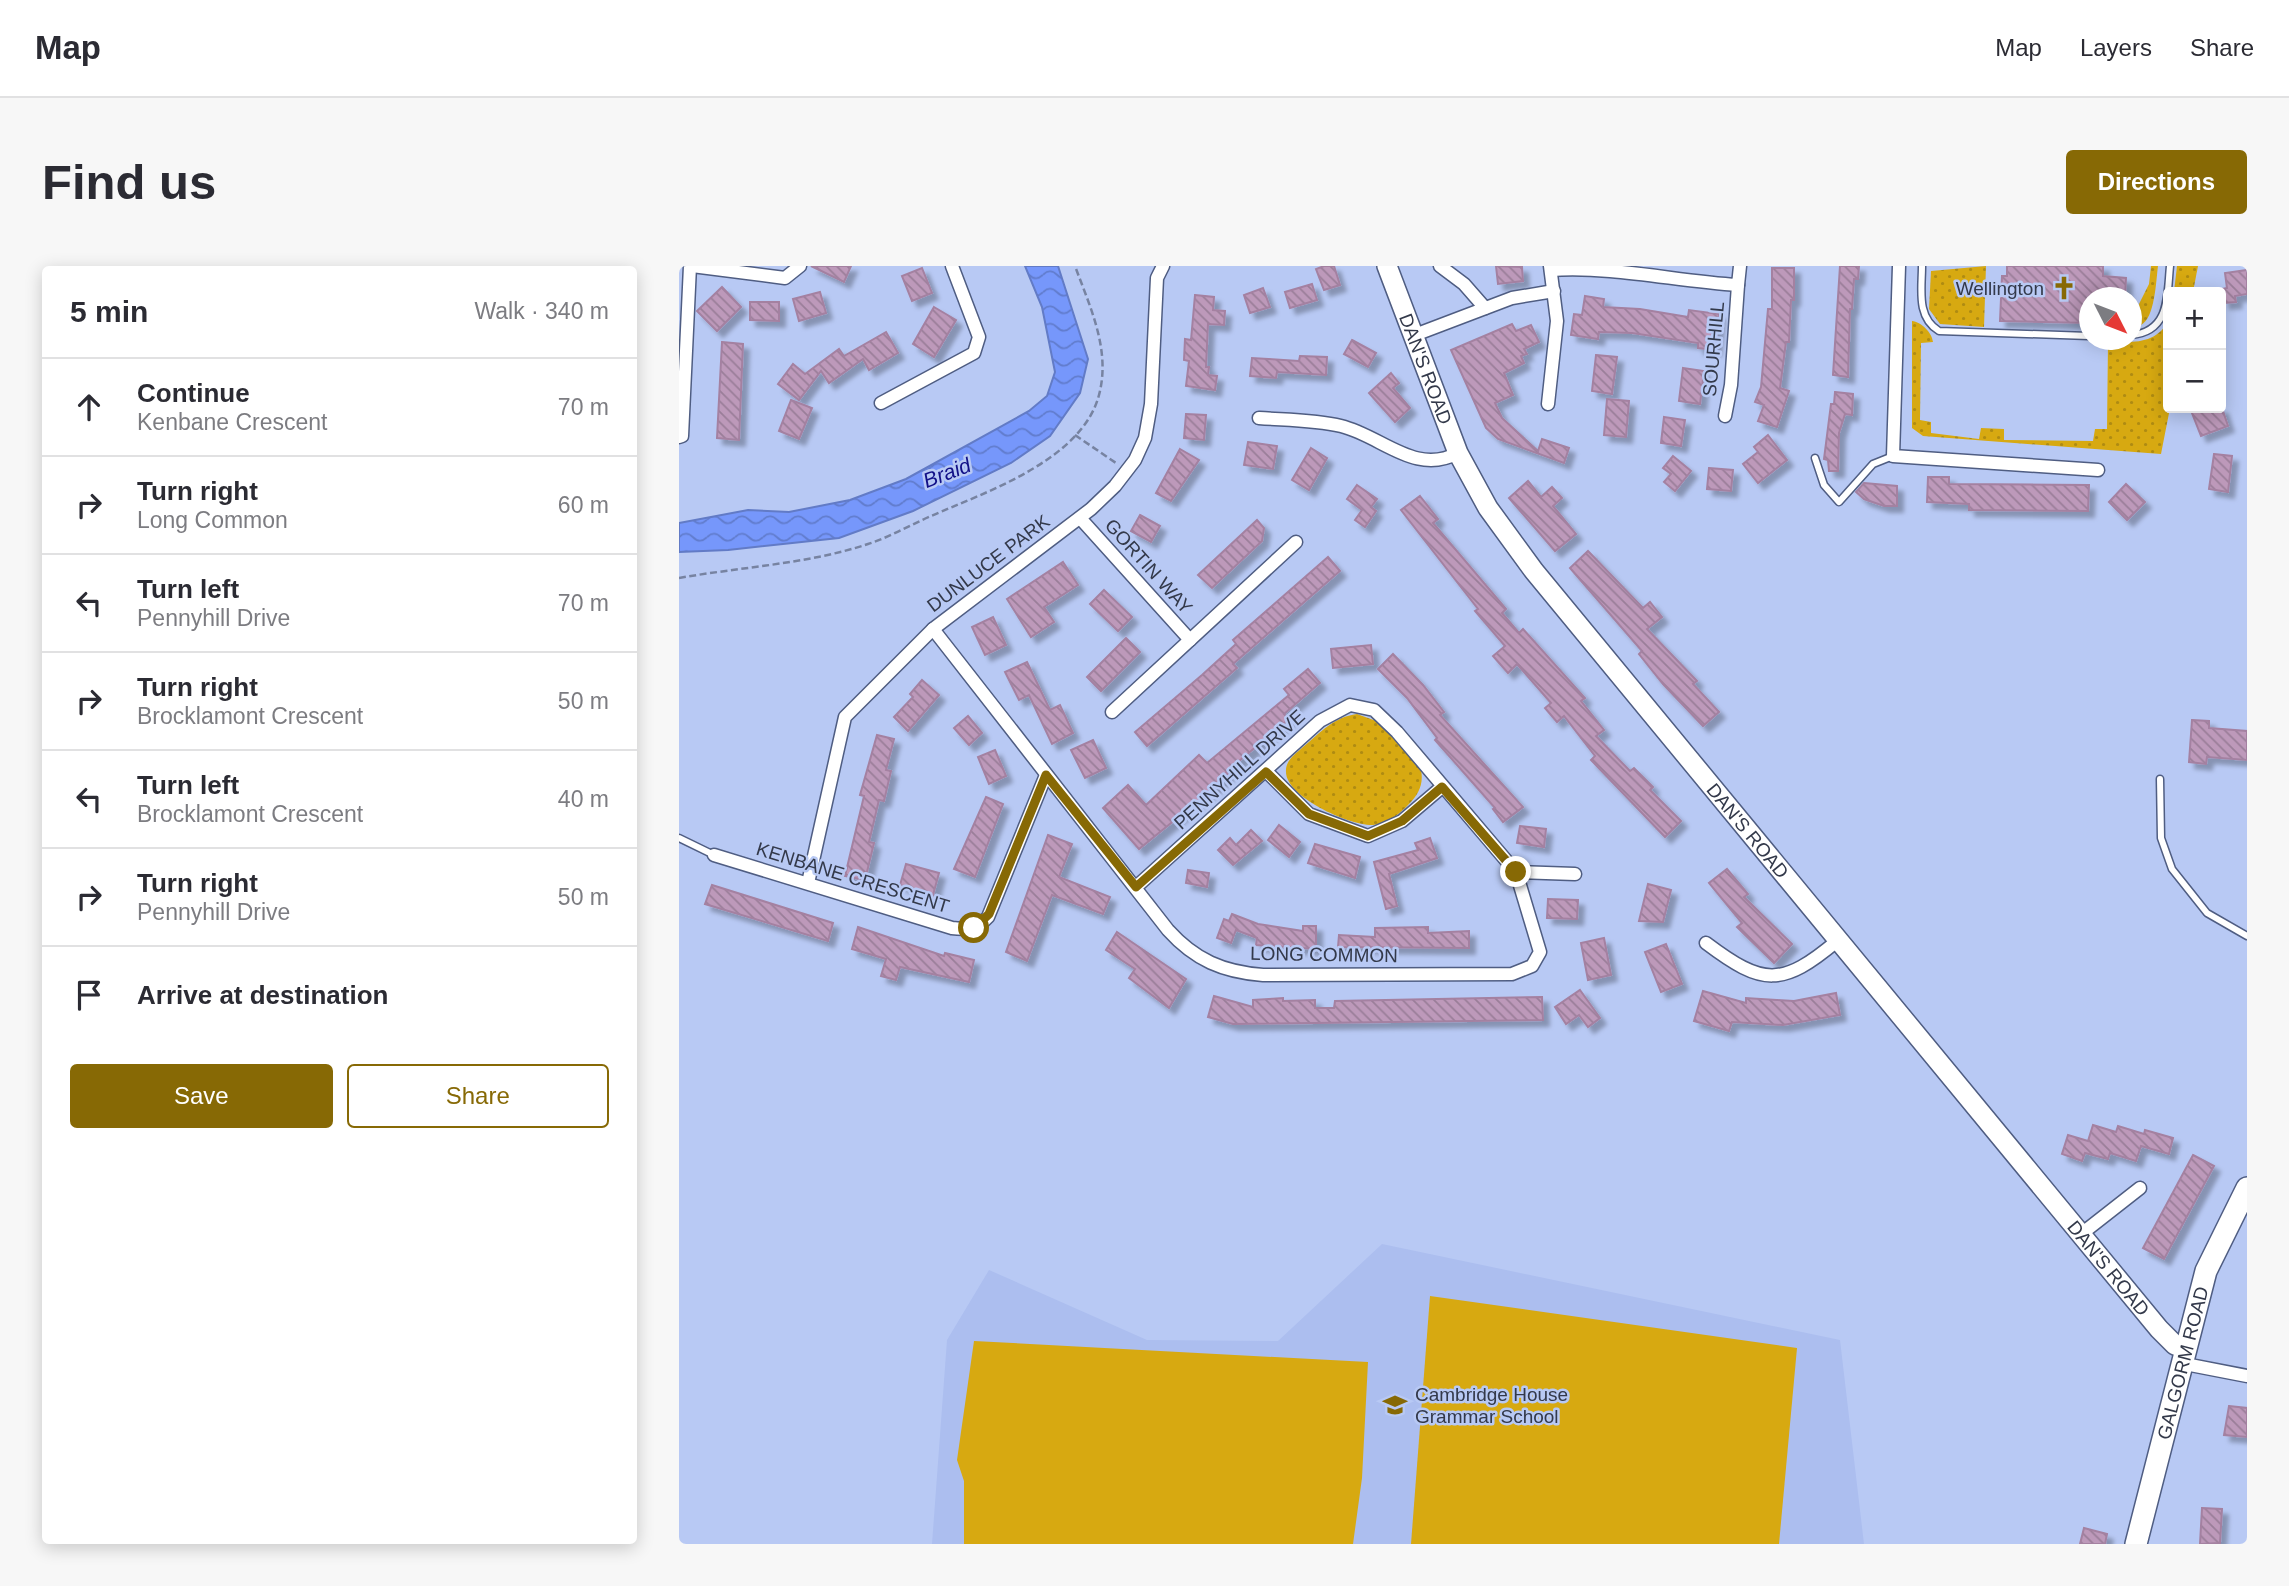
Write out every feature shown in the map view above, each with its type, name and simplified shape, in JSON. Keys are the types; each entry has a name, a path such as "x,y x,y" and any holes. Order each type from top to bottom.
{"main road":[{"name":"GALGORM ROAD","path":"2136,1544 2182,1355 2206,1271 2247,1188"}],"street":[{"path":"679,437 691,266 785,278 800,266"},
{"path":"881,403 974,353 979,345 979,337 952,266"},
{"name":"DUNLUCE PARK","path":"808,883 842,722 862,698 933,629 1080,518 1127,471 1141,448 1148,427 1154,379 1157,278 1163,266"},
{"name":"DAN'S ROAD","path":"1387,266 1458,453 1488,508 1534,571 1837,941 2182,1355"},
{"path":"1440,266 1465,284 1485,308"},
{"name":"SOURHILL","path":"1725,416 1731,385 1740,266"},
{"path":"1899,266 1893,456 2098,470"},
{"name":"SOURHILL","path":"1548,404 1557,321 1551,268 1609,269 1696,282 1738,285"},
{"path":"1412,335 1525,293 1554,291"},
{"path":"1259,418 1343,426 1418,459 1443,461 1458,453"},
{"name":"GORTIN WAY","path":"1080,518 1190,640"},
{"name":"GORTIN WAY","path":"1112,712 1296,542"},
{"name":"LONG COMMON","path":"933,629 1186,949 1213,965 1241,973 1263,975 1512,974 1527,969 1537,961"},
{"name":"PENNYHILL DRIVE","path":"1136,887 1320,721 1350,705 1374,710 1397,732 1516,872 1540,946 1537,961"},
{"path":"1266,772 1309,814 1368,836 1402,821 1442,787"},
{"name":"KENBANE CRESCENT","path":"714,855 952,928 968,930 978,926 989,914 1046,775"},
{"path":"1516,872 1575,874"},
{"path":"1706,943 1742,968 1772,975 1793,973 1837,941"},
{"path":"2080,1235 2140,1188"},
{"path":"2182,1355 2247,1376"}],"lane":[{"path":"1922,266 1922,310 1929,322 1939,331 2079,336"},
{"path":"2142,334 2148,333 2159,323 2166,305 2170,266"},
{"path":"1815,458 1825,485 1839,502 1873,464 1893,456"},
{"path":"2160,779 2161,838 2172,869 2207,913 2247,936"},
{"name":"KENBANE CRESCENT","path":"679,838 714,855"}],"path":[{"path":"679,578 830,554 869,544 1008,483 1043,462 1074,435 1089,416 1099,395 1102,354 1097,324 1075,266"},
{"path":"1074,435 1127,471"}],"shaded area":[{"path":"1986,266 1984,327 1940,324 1929,309 1931,271"},
{"path":"2151,266 2158,266 2154,298 2149,315 2142,324 2142,298 2149,284"},
{"path":"2177,266 2198,266 2194,287 2175,287"},
{"path":"1912,321 1925,328 1933,342 1921,343 1920,420 1931,422 1931,433 1979,439 1981,428 2004,429 2004,440 2093,441 2095,429 2107,429 2108,350 2142,350 2142,341 2156,335 2163,328 2163,413 2169,413 2161,454 1923,436 1912,428"},
{"path":"1357,714 1379,722 1421,770 1422,775 1418,793 1412,801 1388,821 1373,825 1350,821 1307,800 1296,791 1286,772 1291,758 1322,731 1341,718"},
{"name":"Cambridge House Grammar School","path":"1382,1244 1840,1340 1864,1544 932,1544 947,1340 989,1270 1147,1340 1278,1341"},
{"path":"1430,1296 1797,1348 1779,1544 1411,1544"},
{"path":"974,1341 1368,1362 1362,1478 1353,1544 964,1544 964,1481 957,1460"}],"water":[{"name":"Braid","path":"1025,266 1058,266 1088,359 1080,393 1050,436 1011,463 913,511 839,538 728,550 679,552 679,523 748,510 789,512 850,500 906,479 1029,411 1047,396 1055,372 1042,307"}],"building":[{"path":"811,266 851,266 844,282"},
{"path":"1334,266 1340,285 1324,290 1316,269"},
{"path":"1496,266 1522,267 1523,281 1498,284"},
{"path":"1840,266 1859,266 1858,279 1854,279 1850,309 1848,377 1833,375"},
{"name":"Wellington","path":"2007,266 2103,266 2103,276 2126,278 2126,287 2079,287 2079,323 2000,321 2002,276 2007,276"},
{"path":"922,268 932,293 912,301 902,276"},
{"path":"1772,268 1794,268 1794,300 1791,300 1789,342 1786,342 1780,388 1789,391 1777,427 1758,421 1764,405 1755,402 1761,387 1768,309 1772,309"},
{"path":"2247,270 2247,294 2235,296 2236,302 2226,303 2225,273"},
{"path":"1312,284 1317,300 1290,308 1285,292"},
{"path":"722,287 741,307 717,331 697,311"},
{"path":"1263,288 1270,307 1250,313 1244,295"},
{"path":"820,292 826,313 799,321 793,299"},
{"path":"1195,295 1214,297 1213,310 1225,311 1224,325 1208,324 1206,367 1209,367 1208,375 1217,376 1215,390 1186,386 1189,361 1184,360 1185,339 1191,340"},
{"path":"1585,296 1604,299 1603,307 1640,309 1688,317 1689,310 1719,314 1715,350 1698,348 1698,343 1632,333 1599,332 1598,339 1571,335 1574,314 1582,315"},
{"path":"750,302 779,302 779,321 750,320"},
{"path":"934,307 956,320 934,357 913,344"},
{"path":"1512,324 1516,331 1531,325 1539,342 1524,349 1527,354 1521,356 1524,363 1504,373 1513,395 1495,403 1502,418 1538,451 1542,439 1569,448 1564,463 1498,439 1486,428 1451,350"},
{"path":"886,332 898,353 869,370 863,359 829,383 821,371 799,400 778,384 793,364 805,374 839,349 844,356"},
{"path":"1352,340 1376,353 1368,367 1344,354"},
{"path":"722,342 743,344 739,440 717,438"},
{"path":"1596,355 1617,357 1612,394 1592,391"},
{"path":"1300,356 1327,357 1326,375 1277,372 1276,378 1250,376 1252,358 1299,361"},
{"path":"1683,368 1704,371 1700,404 1679,401"},
{"path":"1391,373 1399,383 1393,388 1410,408 1395,422 1369,393"},
{"path":"1835,392 1853,394 1852,415 1845,414 1839,433 1838,471 1829,471 1828,460 1824,459"},
{"path":"1607,399 1629,401 1626,437 1604,435"},
{"path":"791,400 812,408 799,439 779,431"},
{"path":"2192,413 2224,413 2228,426 2201,436"},
{"path":"1186,414 1206,415 1204,440 1184,438"},
{"path":"1664,417 1685,420 1681,446 1661,443"},
{"path":"1768,435 1787,460 1758,483 1743,464 1758,452 1754,447"},
{"path":"1248,442 1277,446 1273,469 1244,465"},
{"path":"1311,448 1327,458 1309,490 1292,480"},
{"path":"1180,449 1199,460 1171,501 1156,493"},
{"path":"2214,454 2232,456 2228,492 2209,489"},
{"path":"1673,456 1691,471 1675,491 1664,482 1671,474 1663,468"},
{"path":"1709,468 1733,470 1731,491 1707,489"},
{"path":"1928,477 1949,477 1949,484 2089,485 2088,511 1969,510 1969,504 1927,502"},
{"path":"1528,481 1541,497 1552,487 1562,498 1553,506 1576,534 1555,551 1509,498"},
{"path":"1864,483 1897,486 1897,506 1884,506 1864,499 1856,492"},
{"path":"2126,484 2145,502 2127,520 2109,502"},
{"path":"1357,485 1377,499 1371,507 1376,511 1365,527 1355,520 1362,510 1347,499"},
{"path":"1420,496 1438,519 1433,523 1506,609 1502,613 1519,633 1523,629 1585,698 1581,701 1604,730 1596,736 1630,771 1634,768 1653,787 1650,790 1681,821 1665,837 1591,760 1595,756 1564,716 1557,722 1545,708 1551,703 1517,664 1508,673 1493,656 1505,646 1475,611 1478,609 1401,510"},
{"path":"1140,515 1160,526 1151,542 1131,531"},
{"path":"1257,520 1264,528 1262,541 1212,588 1198,575"},
{"path":"1588,551 1643,608 1650,602 1662,617 1647,629 1697,681 1693,684 1719,712 1703,726 1663,684 1639,654 1642,651 1570,568"},
{"path":"1328,557 1340,571 1233,664 1237,668 1147,746 1135,732 1202,675 1236,644 1233,640"},
{"path":"1063,562 1078,585 1044,607 1054,622 1031,637 1007,599"},
{"path":"1104,590 1132,617 1118,631 1090,604"},
{"path":"993,617 1006,645 985,655 972,627"},
{"path":"1126,638 1140,652 1101,691 1087,677"},
{"path":"1371,645 1373,664 1333,668 1331,649"},
{"path":"1393,654 1444,712 1440,715 1523,807 1503,822 1493,809 1495,808 1435,740 1437,738 1407,698 1378,669"},
{"path":"1027,662 1050,710 1060,705 1073,733 1052,744 1029,695 1019,700 1005,672"},
{"path":"1308,669 1320,683 1284,714 1289,719 1226,772 1228,774 1208,793 1139,849 1103,808 1128,785 1146,805 1199,755 1207,763 1289,695 1284,689"},
{"path":"922,680 939,695 908,731 894,717 913,697 910,694"},
{"path":"968,716 982,733 969,745 954,728"},
{"path":"2192,720 2209,721 2209,728 2247,731 2247,760 2207,757 2206,764 2189,762"},
{"path":"877,735 894,739 886,770 891,771 884,801 879,800 869,842 874,843 865,880 845,876 864,796 860,795"},
{"path":"1093,740 1106,768 1085,778 1071,750"},
{"path":"995,750 1006,776 989,784 978,757"},
{"path":"986,797 1003,804 975,877 954,869"},
{"path":"1279,825 1300,842 1289,857 1268,840"},
{"path":"1520,826 1546,829 1544,847 1517,843"},
{"path":"1251,830 1262,841 1233,865 1218,850 1230,838 1236,845"},
{"path":"1048,835 1072,844 1059,877 1110,897 1103,914 1052,895 1027,961 1006,952"},
{"path":"1430,838 1437,858 1389,874 1397,906 1386,909 1374,862 1418,850 1415,843"},
{"path":"1315,844 1360,857 1355,878 1308,863"},
{"path":"906,864 939,873 933,895 900,885"},
{"path":"1727,869 1748,894 1744,897 1792,944 1774,963 1737,927 1742,923 1709,883"},
{"path":"1188,870 1209,873 1207,887 1186,883"},
{"path":"1648,884 1671,890 1663,922 1639,921"},
{"path":"712,885 833,923 828,941 705,904"},
{"path":"1548,899 1578,900 1577,919 1547,918"},
{"path":"1232,914 1258,924 1303,931 1303,926 1316,926 1316,949 1256,945 1257,938 1236,930 1231,943 1217,938 1224,919 1229,921"},
{"path":"858,927 944,956 945,953 974,960 969,982 900,967 896,980 881,976 886,959 852,949"},
{"path":"1428,927 1428,933 1469,931 1469,948 1338,947 1339,935 1375,937 1375,928"},
{"path":"1117,932 1186,979 1169,1008 1129,978 1135,969 1106,950"},
{"path":"1604,938 1611,975 1588,980 1581,943"},
{"path":"1666,944 1682,984 1661,992 1645,952"},
{"path":"1580,990 1600,1018 1588,1027 1579,1015 1566,1024 1555,1007"},
{"path":"1703,991 1746,1003 1746,998 1794,1001 1836,993 1840,1015 1783,1025 1732,1022 1729,1031 1694,1021"},
{"path":"1214,996 1253,1007 1253,1000 1315,1000 1315,1008 1334,1008 1335,1001 1542,997 1543,1020 1233,1024 1208,1017"},
{"path":"2093,1125 2116,1132 2118,1126 2144,1134 2145,1130 2173,1138 2169,1154 2141,1146 2136,1161 2110,1153 2108,1159 2085,1153 2082,1161 2062,1154 2068,1135 2088,1141"},
{"path":"2193,1155 2214,1166 2164,1259 2143,1248"},
{"path":"2229,1406 2247,1408 2247,1437 2224,1435"},
{"path":"2202,1508 2222,1509 2220,1543 2200,1544"},
{"path":"2084,1528 2107,1534 2105,1544 2080,1544"}],"place":[{"name":"Wellington","path":"2064,288"},
{"name":"Cambridge House Grammar School","path":"1395,1405"}],"route":[{"path":"974,928 985,921 989,914 1046,775 1136,887 1266,772 1309,814 1368,836 1402,821 1442,787 1516,872"}]}
